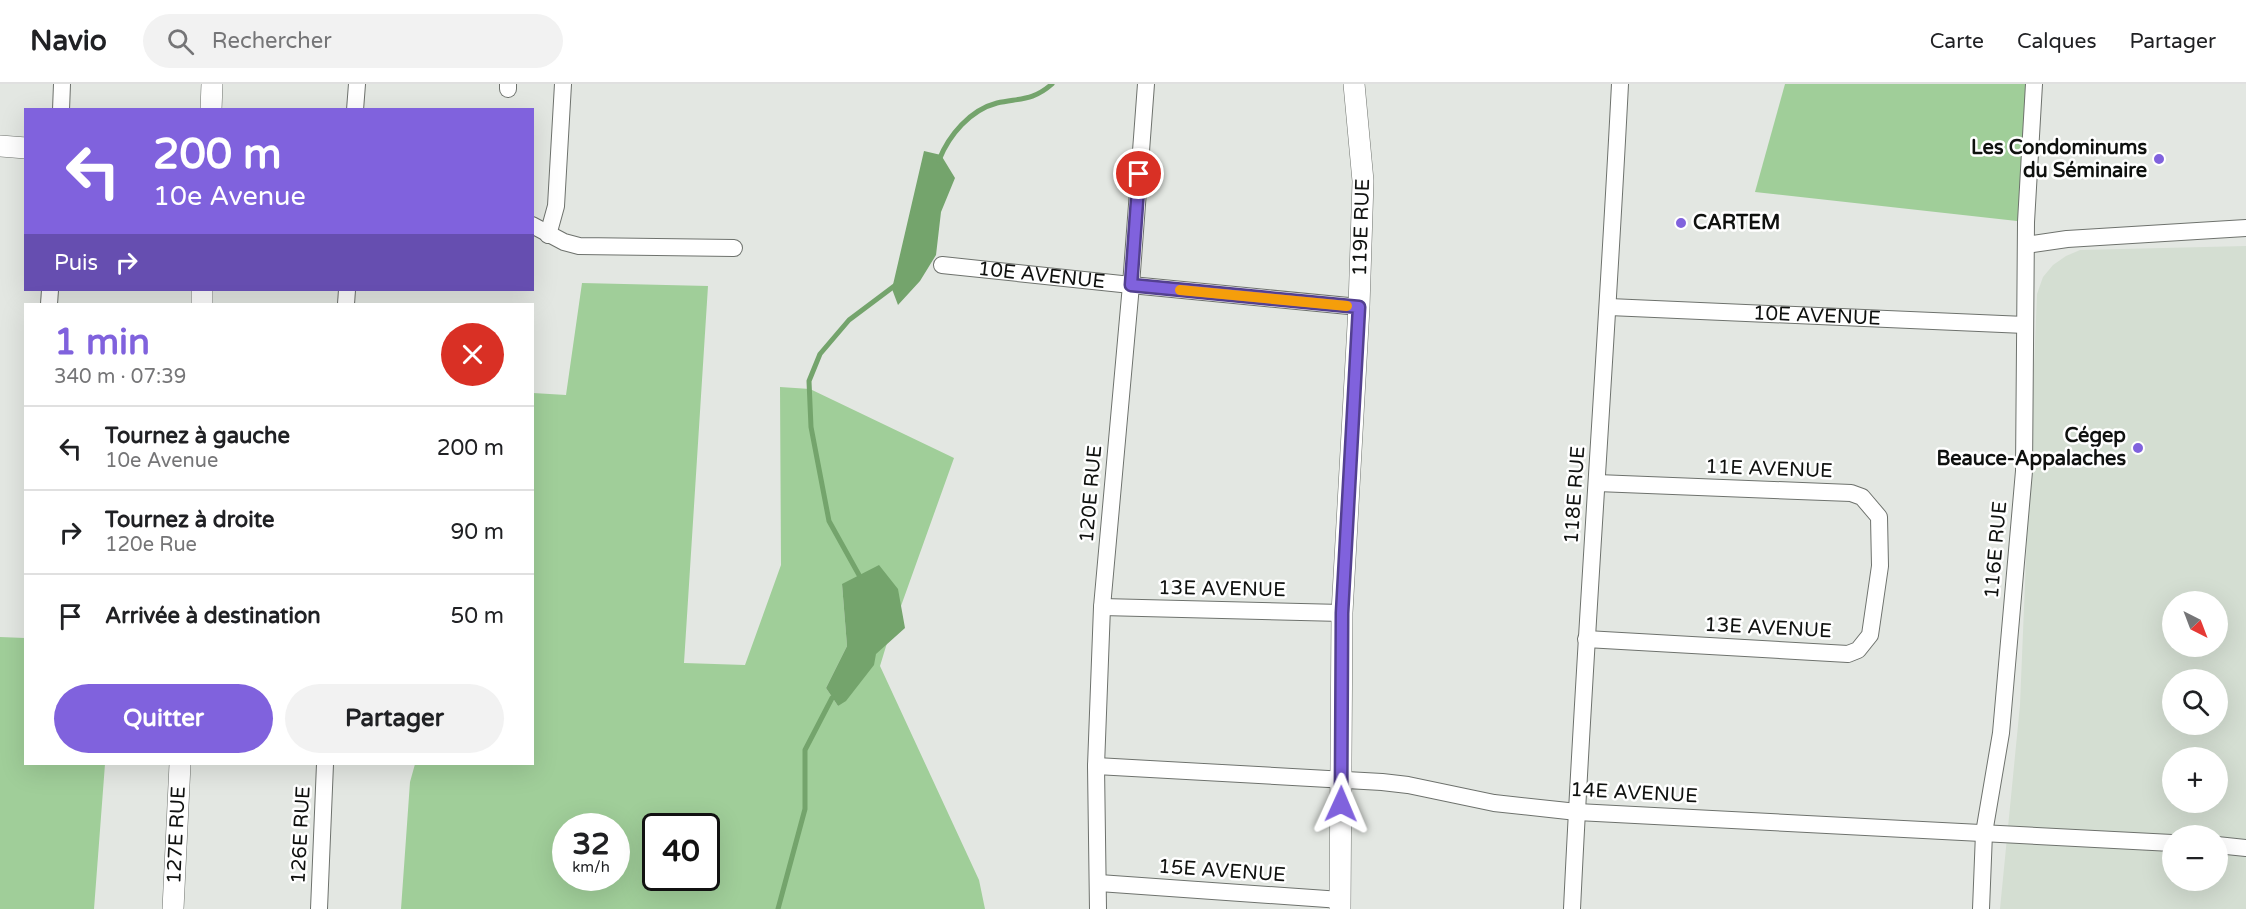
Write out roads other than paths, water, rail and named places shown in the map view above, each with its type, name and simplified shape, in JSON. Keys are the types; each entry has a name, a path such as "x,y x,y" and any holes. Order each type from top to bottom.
{"street":[{"path":"61,108 62,84"},
{"path":"211,108 212,84"},
{"path":"355,108 357,84"},
{"path":"548,235 556,206 562,84"},
{"name":"120E RUE","path":"1098,909 1100,883 1096,766 1102,607 1131,285 1146,84"},
{"name":"119E RUE","path":"1340,905 1342,613 1359,307 1363,181 1354,84"},
{"name":"118E RUE","path":"1572,909 1586,639 1609,307 1620,84"},
{"name":"116E RUE","path":"1981,909 1984,832 2001,734 2024,471 2026,245 2034,84"},
{"path":"0,146 24,148"},
{"path":"534,226 548,235 579,246 734,248"},
{"path":"2026,245 2067,239 2246,228"},
{"name":"10E AVENUE","path":"942,265 1359,307"},
{"name":"10E AVENUE","path":"1609,307 2025,325"},
{"name":"11E AVENUE","path":"1597,483 1851,493 1862,497 1879,517 1880,567"},
{"name":"13E AVENUE","path":"1586,639 1848,654 1858,650 1870,635 1880,567"},
{"name":"13E AVENUE","path":"1102,607 1342,613"},
{"name":"127E RUE","path":"173,909 180,765"},
{"name":"126E RUE","path":"319,909 325,765"},
{"name":"14E AVENUE","path":"1096,766 1408,785 1494,803 1577,812 2162,842"},
{"path":"2228,847 2246,848"},
{"name":"15E AVENUE","path":"1100,883 1340,905"}],"waterway":[{"path":"939,160 955,133 978,111 997,103 1032,96 1052,84"},
{"path":"859,575 829,521 811,427 809,381 820,354 849,320 897,284"},
{"path":"778,909 805,809 805,750 832,698"}],"place":[{"name":"Les Condominums du Séminaire","path":"2159,159"},
{"name":"CARTEM","path":"1681,223"},
{"name":"Cégep Beauce-Appalaches","path":"2138,448"}]}
